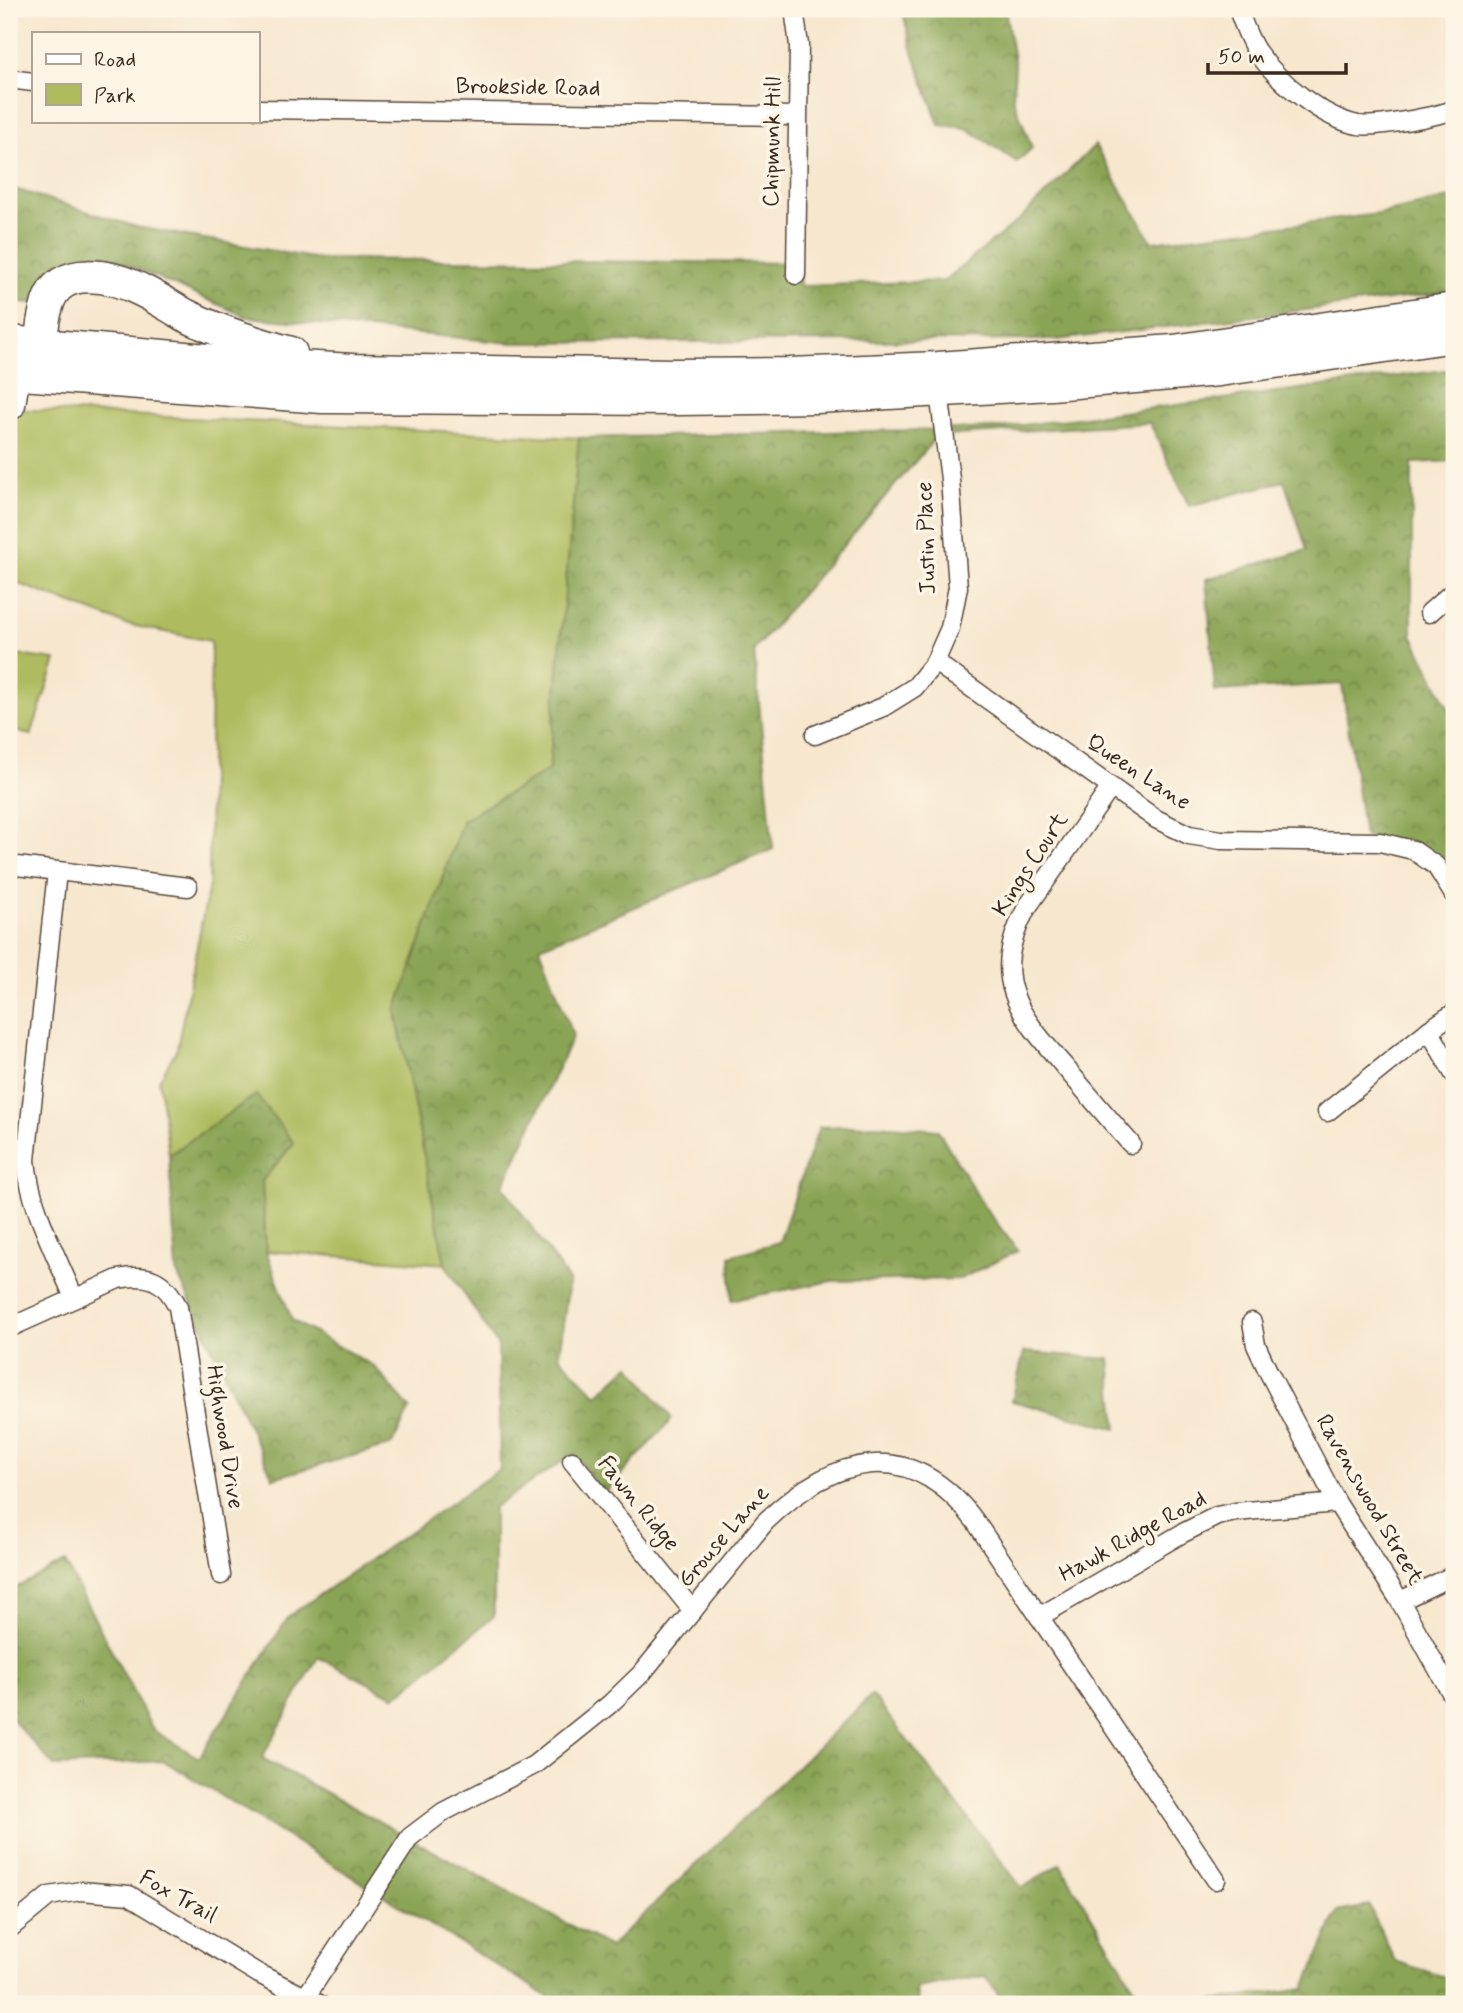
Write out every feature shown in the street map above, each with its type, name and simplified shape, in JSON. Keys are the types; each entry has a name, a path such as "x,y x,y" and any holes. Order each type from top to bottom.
{"highway":[{"path":"41,361 47,304 57,287 74,277 88,276 114,279 141,290 186,315 246,341 353,370"},
{"path":"9,373 41,361 262,365 353,370 675,375 938,368 1174,351 1454,309"},
{"path":"9,342 41,361 322,397 678,399 939,392 1219,370 1454,336"},
{"path":"9,384 9,404"}],"street":[{"name":"Chipmunk Hill","path":"794,9 799,45 796,275"},
{"path":"1238,9 1257,52 1290,87 1324,113 1359,125 1400,121 1454,110"},
{"path":"9,79 32,82"},
{"name":"Brookside Road","path":"259,109 797,116"},
{"name":"Justin Place","path":"815,735 883,707 915,687 935,662 950,628 958,587 950,479 939,392"},
{"path":"1429,613 1454,591"},
{"name":"Queen Lane","path":"935,662 1156,819 1189,835 1221,840 1380,842 1413,850 1424,857 1436,866 1454,895"},
{"name":"Kings Court","path":"1111,787 1026,909 1010,947 1009,968 1012,989 1019,1008 1032,1030 1131,1144"},
{"path":"9,865 188,887"},
{"path":"9,1328 74,1298 33,1199 26,1160 57,872"},
{"path":"1327,1112 1454,1013"},
{"path":"1429,1030 1454,1074"},
{"name":"Highwood Drive","path":"74,1298 118,1279 135,1276 153,1280 165,1287 178,1307 221,1575"},
{"name":"Ravenswood Street","path":"1252,1322 1256,1345 1268,1371 1337,1503 1400,1601 1454,1698"},
{"name":"Fawn Ridge","path":"572,1461 693,1611"},
{"name":"Grouse Lane","path":"312,2001 410,1838 443,1812 534,1765 610,1704 642,1673 765,1522 787,1500 824,1477 846,1468 882,1464 906,1468 929,1477 958,1498 1216,1880"},
{"name":"Hawk Ridge Road","path":"1039,1618 1181,1534 1217,1516 1337,1503"},
{"path":"1400,1601 1454,1575"},
{"name":"Fox Trail","path":"9,1929 49,1896 89,1890 129,1895 259,1974 312,2001"}],"green space":[{"path":"902,9 1005,9 1015,65 1013,98 1032,148 1017,162 966,128 939,125 913,52"},
{"path":"1095,145 1152,242 1378,214 1454,197 1454,292 1056,340 511,343 247,317 106,255 55,265 32,303 9,301 9,187 137,227 319,259 798,263 800,286 944,281 1021,218"},
{"path":"1454,369 1454,461 1412,463 1412,635 1454,719 1454,860 1435,873 1406,847 1364,836 1342,684 1215,691 1206,579 1307,550 1284,481 1189,506 1150,423 937,436 754,650 773,849 540,947 573,1036 503,1186 569,1281 559,1356 597,1395 630,1365 672,1419 604,1494 574,1454 494,1507 494,1616 395,1697 318,1657 262,1758 610,1947 872,1695 1022,1888 1060,1864 1144,2004 1005,2004 985,1976 916,1988 918,2004 560,2004 164,1761 54,1766 9,1716 9,1591 65,1562 153,1730 199,1758 289,1616 500,1469 498,1346 445,1264 396,1011 463,820 549,770 579,438 1000,428"},
{"path":"13,409 579,438 549,770 463,820 396,1011 445,1264 266,1251 256,1095 169,1155 159,1080 177,1049 209,885 211,641 125,624 9,580 9,413"},
{"path":"9,654 56,660 31,735 9,730"},
{"path":"256,1095 294,1143 262,1181 266,1251 292,1320 375,1367 410,1409 392,1445 273,1478 176,1271 169,1155"},
{"path":"877,1125 938,1130 983,1205 1018,1251 960,1279 832,1281 732,1300 730,1256 779,1242 819,1127"},
{"path":"1024,1352 1110,1359 1117,1429 1012,1401"},
{"path":"1369,1906 1395,1961 1454,1980 1454,2004 1190,2004 1305,1988 1337,1912"}]}
